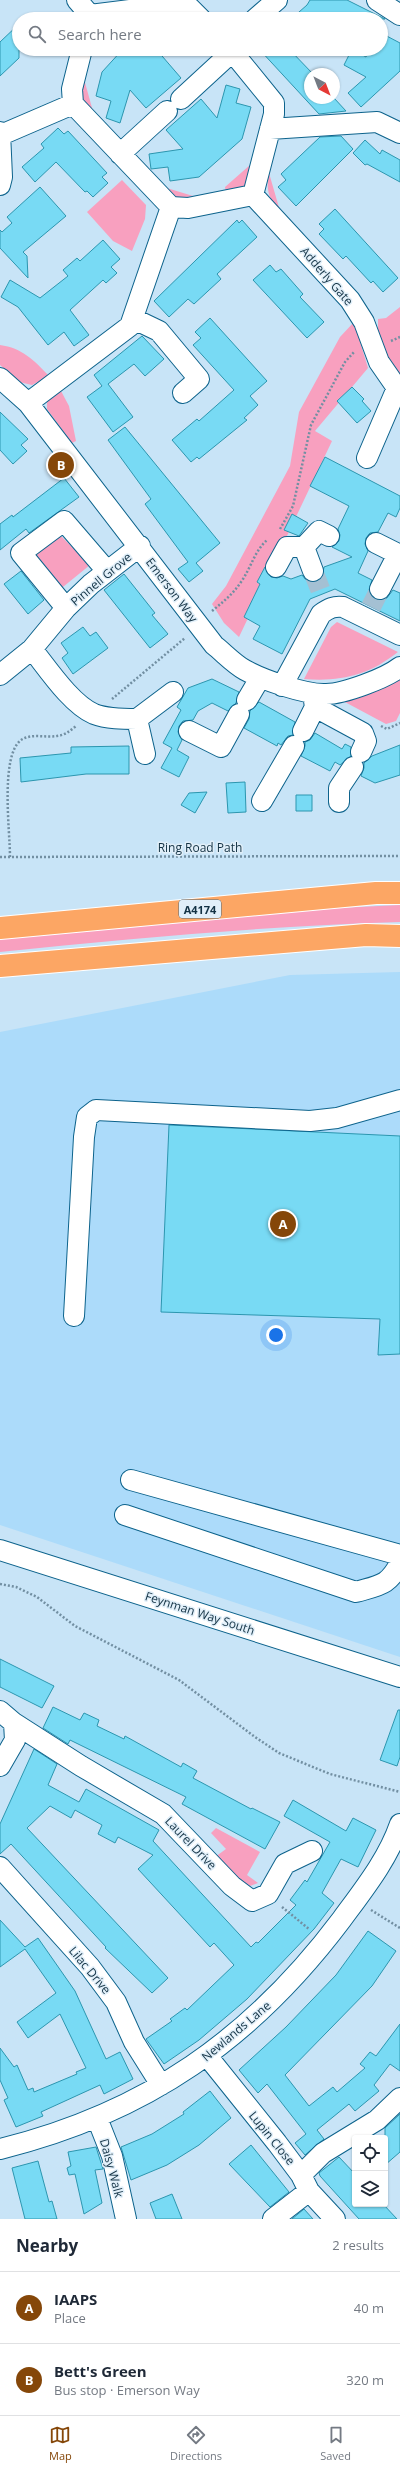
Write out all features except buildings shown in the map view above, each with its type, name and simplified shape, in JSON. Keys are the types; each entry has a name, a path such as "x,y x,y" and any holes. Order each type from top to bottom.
{"highway":[{"name":"A4174","path":"0,928 376,893 400,893"},
{"path":"0,966 366,935 400,936"}],"street":[{"path":"77,0 86,12"},
{"path":"263,12 277,0"},
{"path":"377,0 400,15"},
{"path":"115,12 161,3 177,4 190,8 194,12"},
{"path":"80,56 72,89 73,104 171,207 188,208 253,194 270,129 274,103 236,56"},
{"path":"120,154 225,56"},
{"path":"0,185 0,141 73,104"},
{"path":"270,129 377,122 400,133"},
{"name":"Adderly Gate","path":"253,194 350,300 364,322 379,362 398,388 367,458"},
{"path":"28,403 130,326 134,319 171,207"},
{"path":"134,319 159,331 199,378 183,393"},
{"name":"Emerson Way","path":"0,378 28,403 140,546 214,645 243,669 260,678 314,699 326,694 365,684 392,673 400,667"},
{"path":"66,608 21,553 64,521 107,571"},
{"path":"276,567 287,547 304,547 318,531 329,536"},
{"path":"376,544 399,554 380,589"},
{"name":"Pinnell Grove","path":"0,675 32,649 66,608 107,571 140,546"},
{"path":"304,547 313,571"},
{"path":"282,686 321,614 325,602 343,608 369,613 400,635"},
{"path":"32,649 81,706 93,714 105,717 137,719 173,692"},
{"path":"189,731 221,747 260,678"},
{"path":"262,801 298,738 314,699 363,733 366,741 357,760 340,788 339,802"},
{"path":"137,719 145,754"},
{"path":"74,1316 84,1137 87,1117 96,1110 310,1121 337,1118 400,1100"},
{"path":"131,1480 400,1555"},
{"path":"125,1515 356,1592 378,1586 392,1578 400,1563"},
{"name":"Feynman Way South","path":"0,1550 400,1677"},
{"path":"0,1766 15,1740 7,1717"},
{"name":"Laurel Drive","path":"7,1717 81,1766 163,1814 232,1886 252,1901 268,1894"},
{"name":"Newlands Lane","path":"0,2149 55,2133 97,2118 162,2085 208,2057 257,2016 300,1972 324,1943 383,1862 393,1843 400,1824"},
{"path":"268,1894 285,1864 312,1851"},
{"name":"Lilac Drive","path":"0,1867 94,1973 116,2002 134,2042 162,2085"},
{"name":"Lupin Close","path":"208,2057 305,2183 335,2219"},
{"path":"273,2219 305,2183 323,2153 378,2120 400,2098"},
{"name":"Daisy Walk","path":"97,2118 112,2156 126,2219"}],"path":[{"name":"Ring Road Path","path":"0,857 400,856"},
{"path":"0,1584 16,1587 37,1597 75,1626 179,1680 255,1737 280,1753 330,1774 400,1792"},
{"path":"268,1894 324,1943"},
{"path":"355,1902 400,1928"}],"shaded area":[{"path":"84,79 94,115 81,99"},
{"path":"250,165 255,165 247,187 226,193 225,187"},
{"path":"269,173 280,211 270,198 268,189"},
{"path":"122,180 146,205 145,219 132,251 113,241 87,212"},
{"path":"157,185 193,196 176,199"},
{"path":"400,307 400,377 378,347 378,319 386,318"},
{"path":"354,322 368,368 315,431 332,441 239,637 224,623 212,604 226,586 290,466 299,412 340,337"},
{"path":"0,345 21,352 49,376 32,385 19,382 0,365"},
{"path":"61,391 69,406 76,441 72,443 47,409 50,392"},
{"path":"60,535 90,565 58,591 32,557"},
{"path":"337,622 398,652 376,666 354,675 330,679 304,679 331,627"},
{"path":"400,677 400,713 396,721 386,724 343,701 375,691"},
{"path":"400,905 400,922 300,926 200,933 0,952 0,938 337,908"},
{"path":"400,972 400,1657 0,1525 0,1032 290,975"},
{"path":"216,1828 260,1852 247,1875 258,1883 250,1886 239,1879 215,1857 226,1849 211,1833"}],"tunnel":[{"path":"313,571 322,594"},
{"path":"371,607 380,589"}],"place":[{"name":"Bett's Green","path":"61,465"},
{"name":"IAAPS","path":"283,1224"}]}
